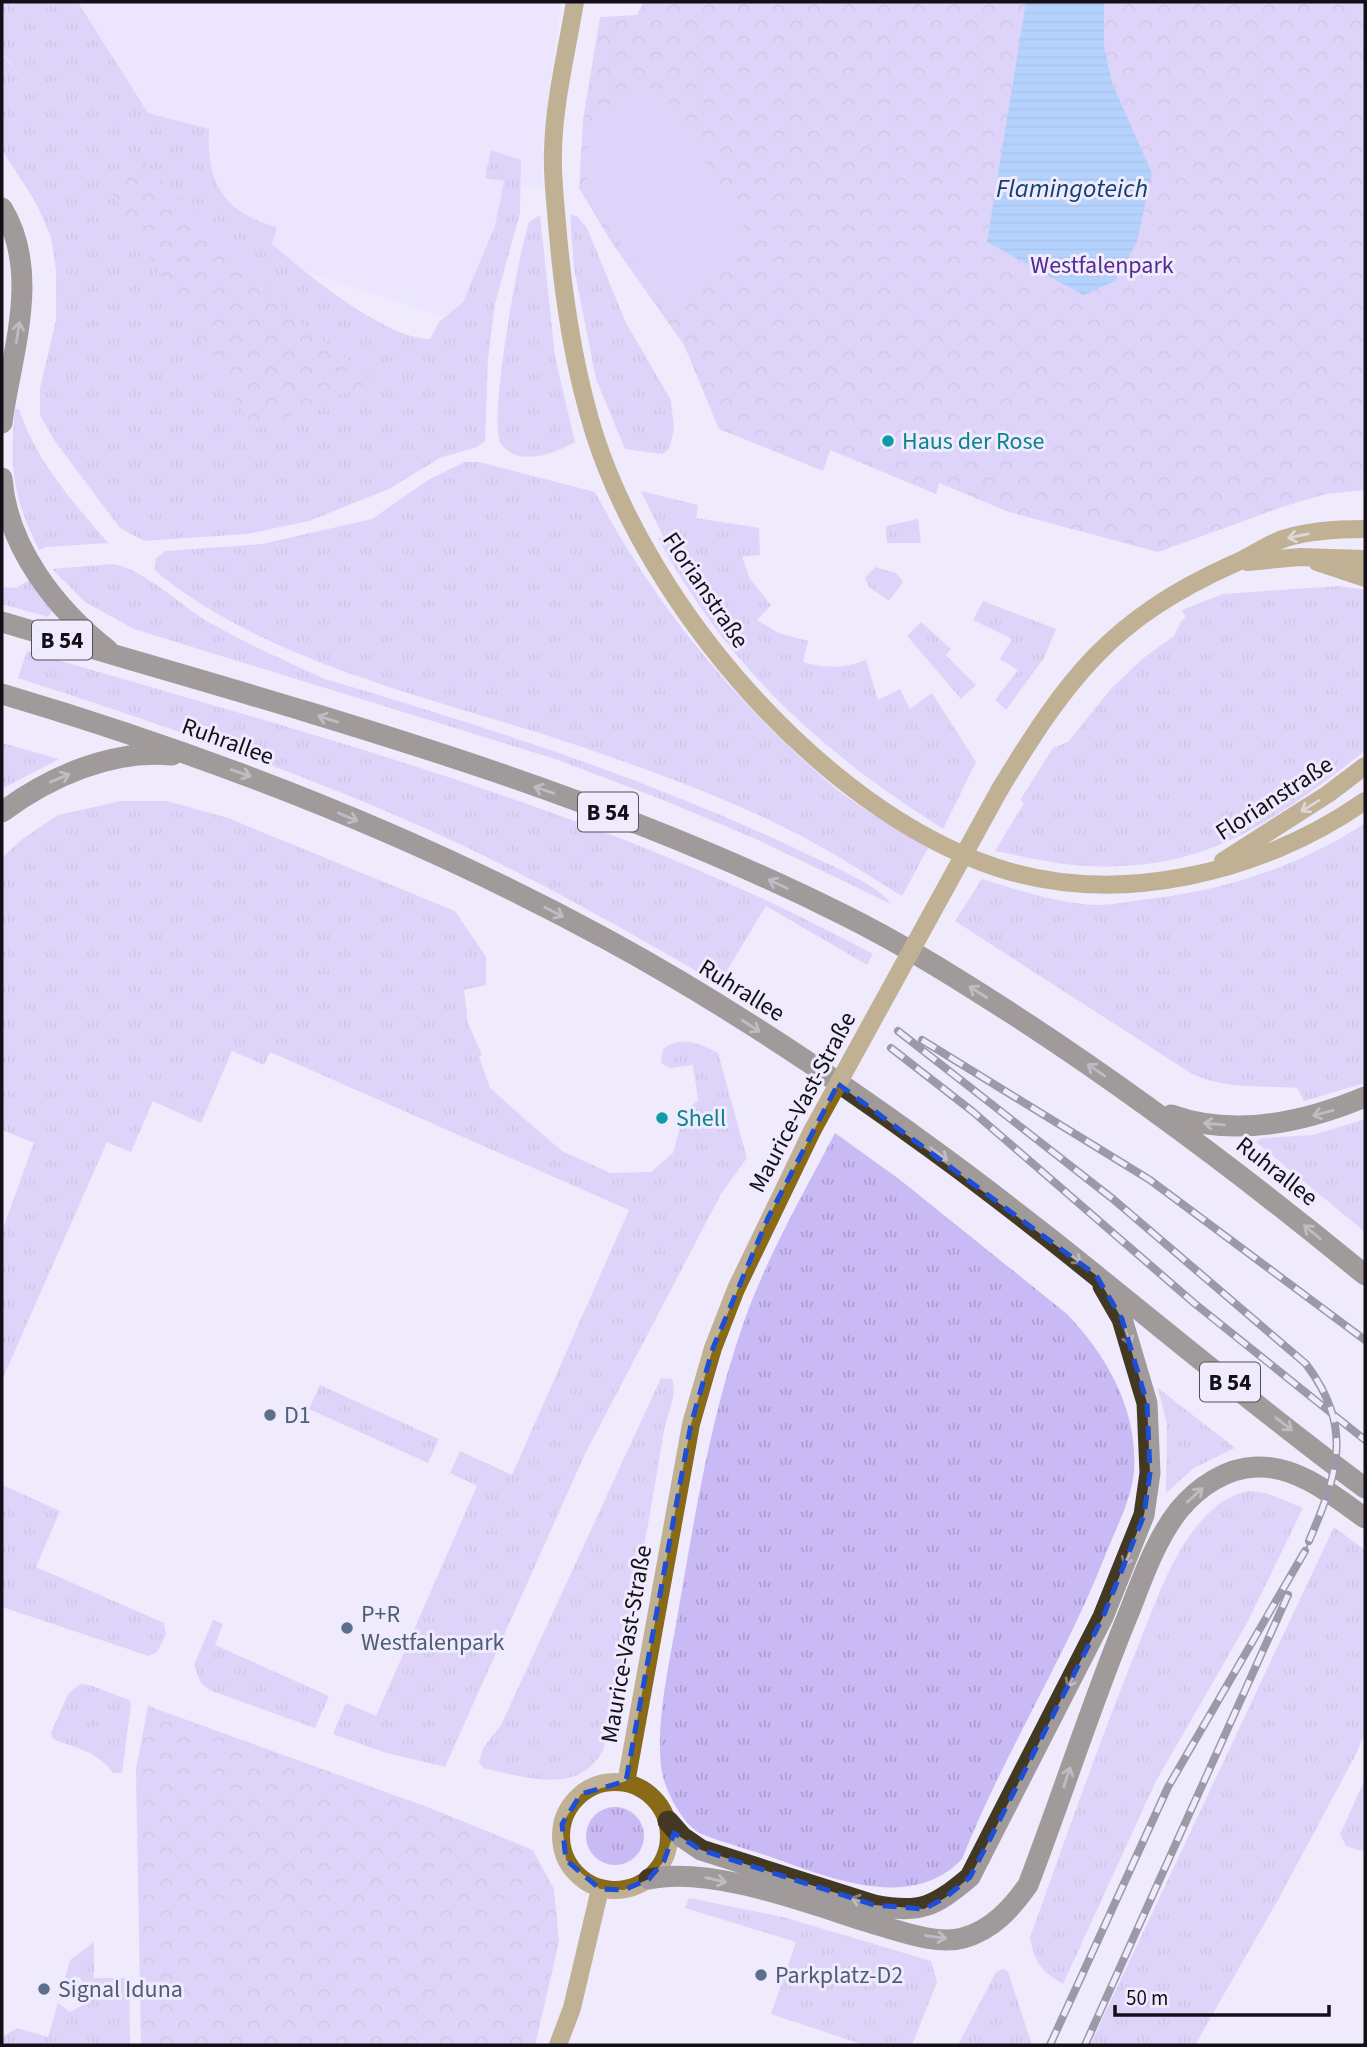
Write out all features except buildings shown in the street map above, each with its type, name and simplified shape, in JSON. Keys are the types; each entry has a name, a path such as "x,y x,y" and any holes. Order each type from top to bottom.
{"highway":[{"path":"2,208 19,261 23,295 2,423"},
{"path":"2,478 15,530 32,566 70,614 107,650 122,658"},
{"name":"Ruhrallee","path":"2,622 396,740 623,817 843,914 947,973 1153,1108 1248,1179 1365,1275"},
{"name":"Ruhrallee","path":"2,694 89,720 285,790 451,861 608,940 749,1024 933,1149 1365,1488"},
{"path":"2,812 52,781 114,759 167,754 196,757"},
{"path":"1153,1108 1200,1123 1248,1126 1278,1124 1329,1112 1365,1097"},
{"path":"668,1821 682,1838 701,1850 874,1905 902,1910 924,1909 945,1898 970,1877 1103,1617 1144,1515 1150,1473 1147,1403 1122,1319 1096,1275"},
{"path":"649,1879 670,1874 692,1874 798,1901 905,1933 940,1939 960,1939 973,1934 994,1923 1012,1907 1028,1885 1119,1635 1164,1532 1180,1510 1216,1478 1259,1467 1291,1473 1320,1486 1365,1518"}],"main road":[{"name":"Florianstraße","path":"575,2 552,150 563,300 584,398 616,490 639,536 693,623 744,688 780,725 841,780 932,838 995,867 1068,883 1115,886 1155,882 1266,855 1346,814 1365,801"},
{"name":"Maurice-Vast-Straße","path":"626,1783 691,1424 713,1349 736,1289 812,1131 1000,789 1038,726 1069,684 1128,624 1173,593 1284,538 1335,528 1365,528"},
{"name":"Maurice-Vast-Straße","path":"1236,563 1300,557 1365,559"},
{"path":"1300,557 1365,578"},
{"name":"Florianstraße","path":"1210,869 1328,794 1365,766"},
{"path":"602,1783 626,1783 646,1791 658,1802 668,1821 669,1848 664,1861 649,1879 624,1890 600,1889 585,1882 566,1860 561,1837 562,1824 571,1805 581,1794 602,1783"},
{"path":"558,2045 572,2008 600,1889"}],"highlighted area":[{"path":"838,1084 1096,1275 1122,1319 1147,1403 1150,1473 1144,1515 1103,1617 970,1877 945,1898 924,1909 874,1905 701,1850 674,1833 664,1861 649,1879 624,1890 600,1889 566,1860 562,1824 581,1794 626,1781 691,1424 713,1348 768,1218"}],"shaded area":[{"path":"79,2 561,2 543,141 543,187 521,186 480,329 256,256 148,113"}],"green space":[{"path":"2,2 78,2 148,113 209,129 211,165 215,180 231,204 259,221 277,227 272,244 347,303 369,317 411,336 430,339 439,322 463,302 495,226 504,181 485,178 491,150 521,160 520,213 495,304 488,359 485,441 477,447 440,458 389,489 309,521 247,534 144,541 120,528 54,440 40,415 40,388 56,320 56,270 51,237 36,203 2,150 2,54 34,92 2,53"},
{"name":"Westfalenpark","path":"644,2 1365,2 1365,490 1326,494 1285,506 1158,552 1009,512 939,483 936,494 830,450 823,471 719,429 684,345 612,243 579,188 583,120 600,17 637,15"},
{"path":"657,84 755,244 670,315 587,193 587,150 596,126"},
{"path":"142,159 294,318 375,380 254,430 108,187"},
{"path":"570,214 578,217 587,228 626,323 671,400 674,429 669,449 662,454 625,449 596,379 574,268"},
{"path":"540,215 555,357 575,442 548,454 527,457 509,451 501,444 498,405 506,336 524,239 529,222"},
{"path":"15,409 19,409 35,446 57,480 108,543 46,547 39,550 23,514 15,482"},
{"path":"465,462 479,462 595,492 617,532 668,609 695,645 756,714 834,787 928,848 902,896 788,829 701,791 582,747 359,677 303,656 200,603 154,570 156,558 166,551 262,544 372,519 428,480"},
{"path":"641,491 698,505 696,518 759,528 760,555 742,557 750,579 771,605 757,620 779,633 808,641 803,662 835,667 866,660 878,700 900,689 910,709 932,693 976,762 943,829 856,769 817,737 747,667 715,628 686,585 658,538 664,538"},
{"path":"918,519 921,543 887,543 886,526"},
{"path":"111,564 135,572 226,631 325,679 568,756 688,801 851,875 875,889 891,904 756,839 555,759 134,629 85,602 52,569"},
{"path":"875,567 896,573 903,582 889,601 869,587 865,578"},
{"path":"30,580 54,608 48,617 2,604 2,587 16,588"},
{"path":"1339,586 1365,590 1365,751 1264,822 1232,840 1197,853 1160,862 1119,866 1064,864 995,851 1024,803 1020,800 1053,748 1068,742 1110,690 1142,659 1174,636 1181,621 1186,618 1182,610 1223,594"},
{"path":"983,601 1056,629 1044,658 1006,710 995,700 1018,670 1000,659 1012,639 973,620"},
{"path":"921,622 951,649 946,655 976,685 961,699 907,636"},
{"path":"27,651 351,746 564,817 669,858 772,903 873,954 867,965 766,906 719,984 534,881 420,826 221,747 18,678"},
{"path":"2,743 59,759 2,789"},
{"path":"121,801 167,801 228,818 455,911 486,957 486,985 464,990 468,1023 482,1055 479,1057 490,1088 562,1151 610,1173 651,1172 673,1153 684,1113 698,1100 693,1065 670,1068 661,1063 663,1049 683,1041 718,1053 747,1158 721,1194 585,1454 445,1767 383,1752 333,1734 346,1703 376,1716 477,1486 450,1473 460,1451 512,1475 629,1210 270,1052 264,1065 232,1051 201,1123 153,1101 131,1152 107,1142 2,1380 2,1231 34,1143 2,1130 2,858 21,840 58,815"},
{"path":"1365,823 1365,1083 1304,1101 1297,1088 1231,1085 1192,1074 955,921 982,879 1039,896 1083,904 1108,904 1170,896 1228,884 1285,865"},
{"path":"1365,1119 1365,1232 1256,1142 1262,1138 1313,1135"},
{"path":"835,1133 899,1179 1067,1314 1095,1348 1117,1385 1131,1427 1134,1448 1133,1481 1127,1502 1091,1590 997,1781 962,1859 941,1875 918,1885 866,1886 840,1880 699,1833 686,1821 674,1803 665,1784 661,1766 660,1729 668,1670 698,1502 723,1391 745,1319 764,1272"},
{"path":"661,1378 672,1379 673,1398 664,1430 636,1590 604,1748 594,1763 581,1773 567,1778 534,1779 483,1768 479,1762 483,1748 501,1725"},
{"path":"320,1385 439,1439 428,1463 309,1409"},
{"path":"1158,1388 1235,1448 1194,1468 1166,1493 1167,1425"},
{"path":"2,1485 60,1511 36,1567 164,1623 166,1635 157,1652 149,1656 2,1607"},
{"path":"1248,1491 1266,1493 1303,1508 1246,1625 1156,1781 1063,1984 1040,1965 1030,1937 1097,1752 1177,1555 1198,1524 1215,1507 1228,1498"},
{"path":"1334,1527 1365,1550 1365,1732 1356,1754 1279,1898 1195,2045 1090,2045"},
{"path":"213,1620 223,1624 215,1645 329,1696 315,1728 209,1690 201,1683 194,1665"},
{"path":"80,1684 90,1685 129,1700 131,1704 122,1773 113,1773 93,1755 53,1739 51,1733 68,1694"},
{"path":"148,1706 430,1808 533,1850 554,1889 559,1942 535,2045 141,2045 136,1769"},
{"path":"1365,1779 1365,1852 1346,1846 1340,1834"},
{"path":"609,1807 621,1807 636,1815 644,1830 644,1842 636,1857 621,1865 609,1865 594,1857 586,1842 586,1830 594,1815"},
{"path":"689,1898 783,1917 931,1961 937,1982 912,2045 864,2045 771,2014 796,1942 685,1908"},
{"path":"94,1942 94,1978 129,1978 130,2045 2,2045 2,2037 17,2028 48,2037 58,2003 70,2012 88,2002 90,1996 80,1978 74,1976 71,1981 65,1978 70,1960"},
{"path":"1003,1969 1008,1972 1032,2045 958,2045 996,1972"}],"water":[{"name":"Flamingoteich","path":"1026,2 1104,2 1104,46 1112,83 1152,173 1137,242 1115,281 1083,295 987,242"}],"tram line":[{"path":"1305,1552 1309,1541"}],"railway":[{"path":"898,1031 1113,1199 1306,1364 1321,1387 1331,1409 1336,1430 1336,1451 1328,1494 1309,1541"},
{"path":"922,1040 1150,1180 1365,1340"},
{"path":"891,1048 972,1111 1194,1303 1365,1440"},
{"path":"1050,2045 1168,1787 1305,1551"},
{"path":"1085,2045 1288,1595"}],"place":[{"name":"Haus der Rose","path":"888,441"},
{"name":"Shell","path":"662,1118"},
{"name":"D1","path":"270,1415"},
{"name":"P+R Westfalenpark","path":"347,1628"},
{"name":"Parkplatz-D2","path":"761,1975"},
{"name":"Signal Iduna","path":"44,1989"}]}
